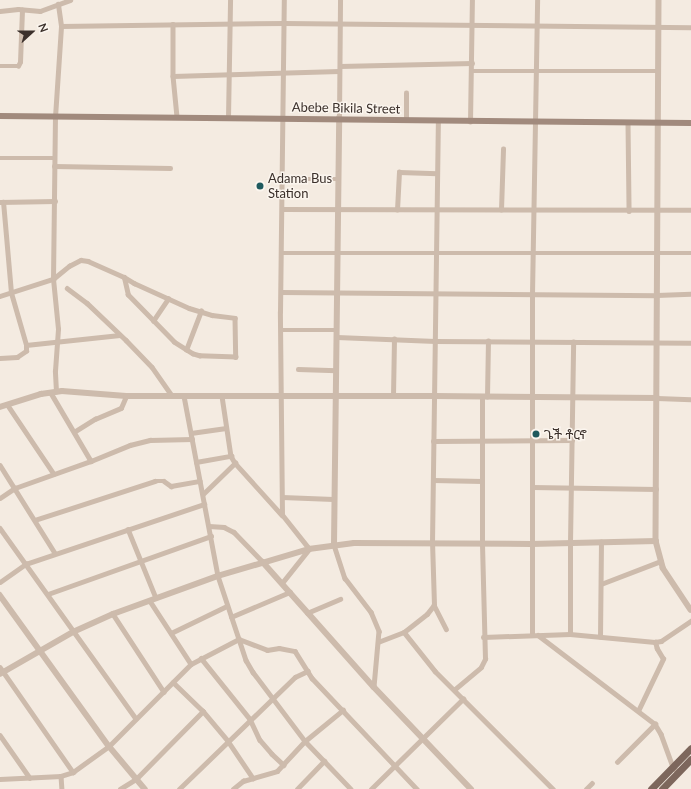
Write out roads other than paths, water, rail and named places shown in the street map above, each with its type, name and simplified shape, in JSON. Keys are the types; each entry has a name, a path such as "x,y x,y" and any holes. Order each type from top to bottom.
{"main road":[{"name":"Abebe Bikila Street","path":"0,116 339,118 470,122 536,121 691,123"},
{"path":"662,789 691,748"},
{"path":"651,789 691,759"}],"street":[{"path":"0,11 40,11 70,0"},
{"path":"228,118 230,0"},
{"path":"282,515 280,330 284,0"},
{"path":"340,0 338,292 333,499 334,545 345,578 375,619 379,631 374,687"},
{"path":"470,122 472,0"},
{"path":"535,635 531,544 532,294 538,0"},
{"path":"659,0 656,541 663,568 691,610"},
{"path":"58,4 61,26 55,117 53,279 58,329 54,392 74,432 91,461"},
{"path":"0,66 18,66 20,62 22,10"},
{"path":"61,26 284,23 691,27"},
{"path":"173,24 173,76 177,117"},
{"path":"173,76 472,63"},
{"path":"472,71 659,71"},
{"path":"406,93 406,120"},
{"path":"438,121 432,543 434,605 446,629"},
{"path":"628,123 629,211"},
{"path":"501,210 503,149"},
{"path":"0,158 54,158"},
{"path":"54,166 170,168"},
{"path":"397,210 399,172 437,174"},
{"path":"282,179 338,179"},
{"path":"0,358 24,354 26,351 26,345 11,293 2,202 55,201"},
{"path":"282,208 397,210 691,210"},
{"path":"281,253 691,253"},
{"path":"0,296 53,279 69,266 81,260 88,261 124,277 168,299 201,311 235,318 236,357 200,356 186,350 174,342 128,295 124,277"},
{"path":"67,288 87,303 152,367 172,396"},
{"path":"281,292 691,294"},
{"path":"153,321 168,299"},
{"path":"186,350 201,311"},
{"path":"280,330 337,330"},
{"path":"26,345 119,335"},
{"path":"337,337 435,341 691,343"},
{"path":"393,396 394,339"},
{"path":"454,690 481,667 485,659 482,543 482,440 488,341"},
{"path":"570,634 573,342"},
{"path":"298,369 336,370"},
{"path":"0,407 54,392 126,396 435,396 691,399"},
{"path":"74,432 95,419 120,408 126,396"},
{"path":"184,396 218,576 227,606 249,666 305,741 351,789"},
{"path":"222,396 231,456 235,463 282,515 309,549"},
{"path":"7,404 54,474"},
{"path":"191,433 226,428"},
{"path":"0,498 15,488 140,442 192,439"},
{"path":"433,441 572,440"},
{"path":"196,462 231,456"},
{"path":"203,494 235,463"},
{"path":"0,465 55,553"},
{"path":"433,480 482,481"},
{"path":"34,520 155,481 164,481 171,486 200,481"},
{"path":"532,487 656,489"},
{"path":"282,497 333,499"},
{"path":"0,582 26,564 204,504"},
{"path":"209,526 224,527 234,532 264,562 307,613 374,687 471,789"},
{"path":"0,528 136,719"},
{"path":"128,529 156,598"},
{"path":"48,594 210,536"},
{"path":"74,772 1,671 73,632 113,614 218,576 309,549 334,545 432,543 531,544 656,541"},
{"path":"600,637 601,542"},
{"path":"282,583 309,549"},
{"path":"600,584 661,561"},
{"path":"232,617 290,592"},
{"path":"0,595 109,746 145,789"},
{"path":"307,613 340,599"},
{"path":"150,601 191,664"},
{"path":"378,642 404,632 427,614 434,605"},
{"path":"171,633 227,606"},
{"path":"113,614 164,692"},
{"path":"484,636 570,634 655,642 661,641 691,621"},
{"path":"404,632 435,671 553,789"},
{"path":"535,635 655,724 661,734 676,770"},
{"path":"0,780 61,776 74,772 109,746 191,664 239,639 267,650 279,648 295,651 312,678 418,789"},
{"path":"638,711 663,660 657,650 655,642"},
{"path":"201,658 250,719 260,740 284,765"},
{"path":"179,789 295,676 308,671"},
{"path":"173,682 203,711 228,741 253,778"},
{"path":"371,789 464,700"},
{"path":"233,789 243,781 277,771 305,741 343,710"},
{"path":"120,789 136,779 203,711"},
{"path":"617,762 655,724"},
{"path":"0,736 30,778"},
{"path":"297,789 324,761"},
{"path":"61,776 62,789"},
{"path":"586,789 592,783"}],"place":[{"name":"Adama Bus Station","path":"260,186"},
{"name":"ጌች ቶርኖ","path":"536,434"}]}
